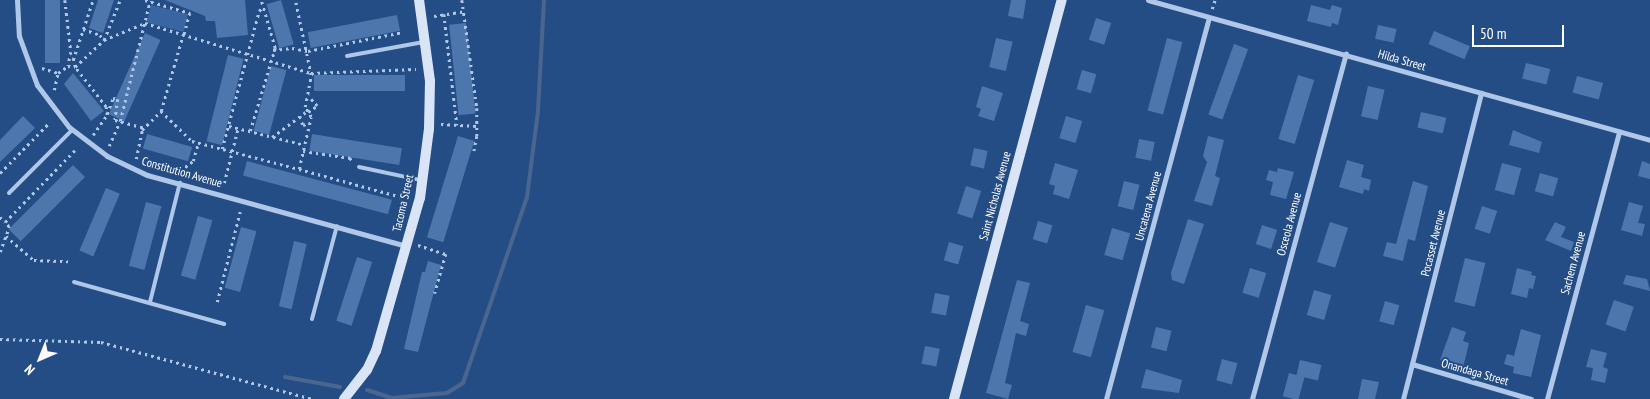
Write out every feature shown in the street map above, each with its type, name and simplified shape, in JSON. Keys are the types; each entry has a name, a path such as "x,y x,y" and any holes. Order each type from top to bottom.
{"street":[{"name":"Constitution Avenue","path":"17,0 19,36 29,70 44,97 72,130 113,159 147,175 411,246"},
{"name":"Tacoma Street","path":"344,399 374,356 411,246 429,129 426,41 418,0"},
{"name":"Saint Nicholas Avenue","path":"954,399 1062,0"},
{"name":"Hilda Street","path":"1148,0 1650,140"},
{"name":"Uncatena Avenue","path":"1106,399 1209,18"},
{"name":"Osceola Avenue","path":"1252,399 1346,54"},
{"name":"Pocasset Avenue","path":"1403,399 1481,92"},
{"name":"Sachem Avenue","path":"1547,399 1619,132"},
{"name":"Onandaga Street","path":"1412,364 1531,399"}],"lane":[{"path":"347,56 426,41"},
{"path":"10,193 72,130"},
{"path":"359,167 422,180"},
{"path":"150,302 180,183"},
{"path":"312,319 337,226"},
{"path":"74,282 224,324"}],"path":[{"path":"65,0 74,67 106,107 107,115"},
{"path":"73,60 93,0"},
{"path":"104,40 120,0"},
{"path":"136,159 144,128 161,111 190,13 145,0"},
{"path":"250,131 269,61 274,50 261,0"},
{"path":"295,0 308,51 311,74 305,107 308,112 309,123 299,169"},
{"path":"462,0 465,11 478,126 474,151"},
{"path":"109,146 120,121 150,2"},
{"path":"222,149 247,54 263,7"},
{"path":"434,16 465,11"},
{"path":"444,14 457,125"},
{"path":"74,67 104,40 145,24 311,74 416,70"},
{"path":"83,29 100,35 104,40"},
{"path":"274,50 292,48 308,51 403,32"},
{"path":"54,90 58,73 68,66 71,52"},
{"path":"68,66 74,67"},
{"path":"42,68 58,73"},
{"path":"272,137 316,106 308,96"},
{"path":"93,135 107,115 113,98 118,99 115,120 144,128"},
{"path":"161,111 192,141 405,198"},
{"path":"300,116 304,125 309,123"},
{"path":"0,173 48,124"},
{"path":"441,124 478,126"},
{"path":"229,126 305,145"},
{"path":"224,183 238,128"},
{"path":"180,172 193,161 198,143"},
{"path":"5,222 75,150"},
{"path":"303,151 350,158 359,167"},
{"path":"217,302 240,212"},
{"path":"0,217 9,227 0,252"},
{"path":"6,236 34,260 68,261"},
{"path":"411,246 446,254 435,293"},
{"path":"0,339 101,342 312,399"}],"shaded area":[{"path":"151,5 188,14 184,32 147,22"}],"building":[{"path":"45,0 60,0 60,63 45,63"},
{"path":"98,0 114,0 103,33 89,28"},
{"path":"165,0 245,0 248,35 217,38 215,21 206,21 205,16"},
{"path":"281,0 294,44 279,48 267,4"},
{"path":"1011,0 1026,0 1023,19 1008,16"},
{"path":"1311,5 1330,10 1332,5 1342,8 1338,25 1332,23 1331,27 1307,21"},
{"path":"397,15 400,31 311,48 308,32"},
{"path":"1096,18 1111,23 1104,45 1089,40"},
{"path":"466,23 476,114 459,115 449,25"},
{"path":"1378,25 1397,29 1394,43 1375,39"},
{"path":"1434,31 1470,46 1464,59 1429,44"},
{"path":"145,33 161,40 124,121 109,114"},
{"path":"996,38 1013,42 1006,71 989,67"},
{"path":"1167,38 1182,42 1163,115 1148,110"},
{"path":"1234,44 1248,49 1222,120 1208,114"},
{"path":"228,55 244,59 222,145 206,141"},
{"path":"1526,63 1550,69 1546,85 1522,79"},
{"path":"271,66 286,70 269,135 254,131"},
{"path":"1082,70 1096,74 1091,93 1076,89"},
{"path":"73,73 104,111 91,121 64,84"},
{"path":"314,75 405,75 405,91 314,91"},
{"path":"1298,75 1314,80 1295,144 1278,139"},
{"path":"1577,76 1603,83 1599,99 1573,92"},
{"path":"982,86 1003,93 994,121 978,116 981,109 976,107"},
{"path":"1368,86 1385,90 1378,120 1361,116"},
{"path":"1421,112 1446,118 1443,133 1417,128"},
{"path":"23,116 35,128 0,162 0,140"},
{"path":"1066,116 1082,121 1076,143 1059,138"},
{"path":"1513,130 1542,142 1539,153 1509,145"},
{"path":"147,134 192,147 188,161 143,148"},
{"path":"312,134 402,148 399,165 309,151"},
{"path":"458,136 474,141 443,242 427,237"},
{"path":"1208,136 1224,140 1215,176 1220,178 1212,206 1194,201 1207,162 1203,156"},
{"path":"1139,139 1155,142 1151,161 1135,158"},
{"path":"974,148 988,151 984,169 970,166"},
{"path":"1347,160 1364,165 1361,177 1371,180 1369,191 1364,189 1363,194 1339,187"},
{"path":"247,161 392,200 388,214 243,175"},
{"path":"1642,161 1650,164 1650,179 1638,176"},
{"path":"1055,163 1078,170 1069,199 1053,194 1055,186 1049,184"},
{"path":"1502,163 1521,168 1514,195 1495,190"},
{"path":"73,165 85,177 21,241 9,229"},
{"path":"1278,168 1294,172 1286,199 1270,195 1273,182 1266,180 1269,170 1277,172"},
{"path":"1540,173 1558,178 1553,197 1535,191"},
{"path":"1124,181 1140,185 1133,210 1118,206"},
{"path":"1413,181 1428,186 1415,241 1408,239 1403,261 1383,256 1387,242 1396,244"},
{"path":"966,186 981,191 972,219 957,214"},
{"path":"106,188 120,194 93,256 79,251"},
{"path":"146,202 161,206 144,270 129,266"},
{"path":"1629,202 1643,206 1638,223 1645,224 1642,236 1621,230"},
{"path":"1482,206 1497,211 1490,234 1475,229"},
{"path":"198,216 212,220 195,280 181,276"},
{"path":"1188,219 1204,224 1184,284 1172,280 1171,273"},
{"path":"1038,221 1052,225 1047,243 1033,239"},
{"path":"1330,222 1348,228 1335,268 1317,262"},
{"path":"1555,222 1566,227 1561,237 1574,242 1571,251 1545,240"},
{"path":"1262,225 1277,230 1271,249 1256,244"},
{"path":"241,227 256,231 240,292 225,288"},
{"path":"1112,228 1130,233 1123,260 1104,255"},
{"path":"294,241 307,244 292,309 279,306"},
{"path":"949,242 963,246 958,264 944,260"},
{"path":"357,257 372,262 352,326 336,321"},
{"path":"1465,258 1485,263 1474,307 1454,302"},
{"path":"428,261 441,265 418,352 404,349 422,272 425,272"},
{"path":"1250,268 1266,273 1259,298 1242,293"},
{"path":"1517,268 1532,272 1531,275 1536,276 1533,289 1529,288 1527,298 1511,294"},
{"path":"1626,275 1647,279 1650,291 1623,284"},
{"path":"1017,280 1030,283 1020,321 1029,324 1026,336 1016,333 1005,383 1012,385 1008,399 986,393"},
{"path":"1314,290 1331,295 1324,320 1307,315"},
{"path":"935,293 950,296 946,315 931,313"},
{"path":"1614,300 1634,307 1625,331 1606,325"},
{"path":"1385,301 1399,305 1394,325 1379,321"},
{"path":"1086,305 1104,310 1091,357 1072,352"},
{"path":"1156,327 1172,331 1166,351 1151,347"},
{"path":"1452,327 1466,332 1463,341 1469,343 1463,368 1440,360"},
{"path":"1521,329 1541,335 1531,377 1513,373 1514,367 1504,364 1507,354 1514,356"},
{"path":"925,346 940,349 936,367 922,364"},
{"path":"1591,349 1607,353 1603,367 1608,369 1605,383 1591,380 1593,368 1586,367"},
{"path":"1222,359 1237,363 1232,384 1216,380"},
{"path":"1300,360 1321,365 1318,381 1296,376"},
{"path":"1146,369 1182,380 1179,393 1141,388"},
{"path":"1289,373 1304,377 1299,399 1283,396"},
{"path":"1362,379 1379,382 1375,399 1358,399"}],"waterway":[{"path":"367,390 391,398 447,393 463,383 527,197 538,111 544,0"},
{"path":"285,377 340,387"}]}
